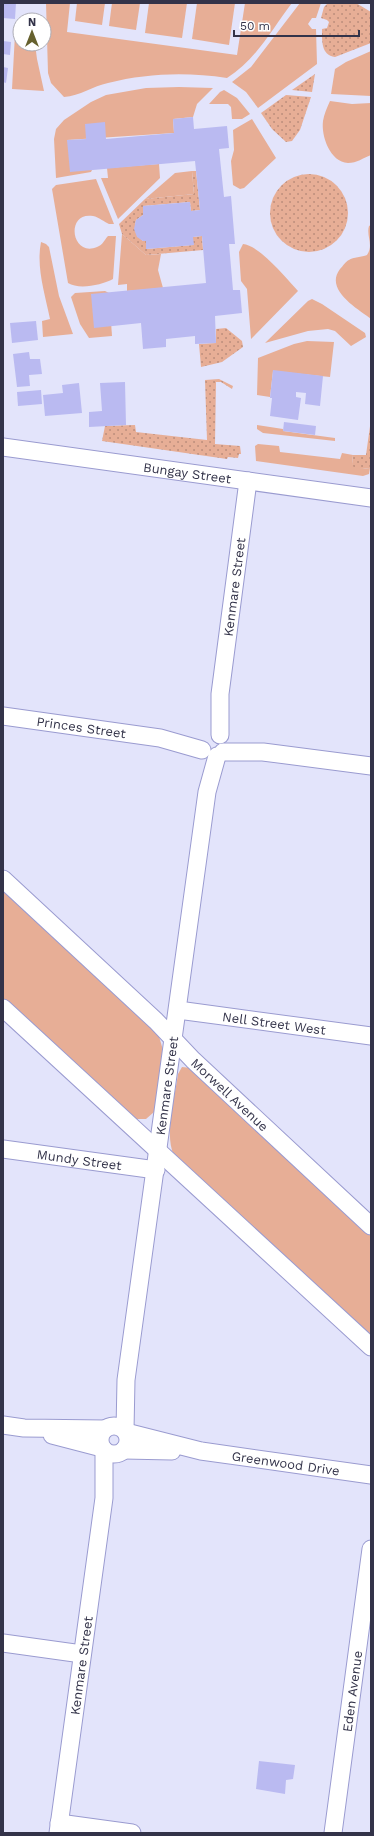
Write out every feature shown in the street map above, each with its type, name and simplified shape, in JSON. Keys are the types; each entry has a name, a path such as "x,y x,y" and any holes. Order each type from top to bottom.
{"street":[{"name":"Bungay Street","path":"3,447 371,498"},
{"name":"Kenmare Street","path":"116,1430 126,1380 159,1150 248,481"},
{"name":"Princes Street","path":"3,716 371,766"},
{"name":"Morwell Avenue","path":"3,879 150,1016 193,1060 371,1226"},
{"path":"3,1008 159,1150 371,1347"},
{"name":"Nell Street West","path":"178,1010 371,1036"},
{"name":"Mundy Street","path":"3,1149 156,1170"},
{"name":"Greenwood Drive","path":"3,1425 24,1428 112,1450 201,1452 371,1475"},
{"name":"Greenwood Drive","path":"24,1428 116,1430 201,1452"},
{"path":"116,1430 128,1442 112,1450 100,1436 116,1430"},
{"name":"Kenmare Street","path":"59,1828 82,1654 112,1450"},
{"name":"Eden Avenue","path":"333,1833 371,1549"},
{"path":"3,1643 82,1654"},
{"path":"59,1828 132,1833"}],"shaded area":[{"path":"46,3 70,3 67,32 237,55 245,3 292,3 263,44 247,62 227,78 182,74 153,75 102,84 76,95 64,97 51,83 48,73 47,52 52,52 52,12 46,12"},
{"path":"77,3 105,3 102,25 75,21"},
{"path":"112,3 140,3 136,30 109,26"},
{"path":"149,3 187,3 182,38 145,33"},
{"path":"197,3 235,3 229,45 192,39"},
{"path":"300,3 321,3 316,18 312,18 308,24 312,29 316,29 317,64 258,108 246,92 232,82 251,67"},
{"path":"328,3 356,3 371,12 371,43 335,57 330,56 323,47 322,38 322,29 327,28 329,22 321,18 324,7"},
{"path":"371,51 371,96 331,94 335,69 346,62"},
{"path":"14,52 36,52 44,91 12,89"},
{"path":"315,74 312,92 292,90"},
{"path":"146,88 213,88 197,104 193,117 173,119 174,133 67,140 92,170 91,172 56,178 54,139 56,129 64,120 91,102 106,95"},
{"path":"224,90 237,98 250,114 242,119 232,119 231,107 228,104 209,104 220,92"},
{"path":"286,95 311,97 300,130 292,141 286,142 272,129 261,113"},
{"path":"330,101 352,104 371,103 371,155 348,163 342,162 332,153 325,141 323,127 324,116"},
{"path":"252,119 276,158 244,188 240,189 233,185 231,161 234,150 233,130"},
{"path":"159,164 160,178 118,219 101,178 108,178 107,168"},
{"path":"192,171 194,194 145,199 175,173"},
{"path":"192,171 196,171 200,210 191,211 190,202 143,206 143,215 136,220 135,229 138,237 143,241 146,241 146,249 193,245 193,237 202,236 203,250 146,255 122,234 119,224 145,199 194,194"},
{"path":"309,174 324,177 337,185 345,198 348,213 345,228 337,241 324,249 309,252 294,249 281,241 273,228 270,213 273,198 281,185 294,177"},
{"path":"96,179 114,224 109,224 93,216 84,216 78,220 75,227 75,234 77,241 81,246 88,249 99,246 108,236 116,236 113,279 97,285 78,286 68,283 52,189 56,185"},
{"path":"371,225 371,319 351,304 339,291 336,284 336,277 346,262 353,258 367,255 370,248 368,230 369,226"},
{"path":"122,234 146,255 161,254 158,270 163,288 127,291 127,284 118,285"},
{"path":"41,242 49,247 59,296 73,334 43,337 42,321 50,319 40,271"},
{"path":"243,244 250,246 265,256 298,291 251,339 247,289 241,281 239,252"},
{"path":"105,291 109,293 112,336 89,338 80,324 71,297 75,293"},
{"path":"312,299 365,333 366,337 351,346 335,331 328,329 308,331 265,343 308,301"},
{"path":"226,328 242,341 243,347 222,362 201,367 199,344 216,343 216,329"},
{"path":"307,341 334,342 330,377 273,371 270,397 257,395 258,358 294,344"},
{"path":"219,379 233,386 232,389 221,382 216,382 215,444 240,446 241,454 239,454 238,458 228,457 227,459 102,441 105,426 135,425 136,432 207,440 205,380"},
{"path":"371,419 370,468 354,468 352,464 353,455 366,455"},
{"path":"257,425 283,429 283,431 335,438 335,441 263,433 257,429"},
{"path":"258,444 279,446 280,452 340,459 342,453 353,455 352,464 362,469 370,468 369,474 363,476 256,461 255,446"},
{"path":"3,888 158,1033 163,1050 154,1112 146,1119 135,1119 130,1116 3,1000"},
{"path":"182,1067 191,1068 371,1233 371,1337 174,1155 171,1147 170,1127 178,1074"}],"building":[{"path":"3,3 16,3 15,12 12,12 12,19 3,18"},
{"path":"3,41 11,42 10,55 3,54"},
{"path":"3,67 8,68 6,83 3,82"},
{"path":"193,117 194,129 227,126 229,148 219,149 224,197 231,196 235,244 229,244 233,290 240,290 242,313 215,316 216,343 195,344 195,336 166,339 166,347 143,349 141,323 94,328 91,294 206,283 202,236 193,237 194,245 146,249 146,241 143,241 137,237 134,229 136,220 143,215 143,206 190,202 191,211 200,210 195,161 70,172 67,140 86,139 85,124 105,122 106,139 174,133 173,119"},
{"path":"36,321 38,340 12,343 10,323"},
{"path":"29,352 30,359 40,359 42,374 29,375 30,386 17,387 13,354"},
{"path":"273,370 323,376 320,406 305,404 306,393 296,392 296,397 301,398 298,420 270,416"},
{"path":"125,382 126,425 89,427 89,412 102,411 100,383"},
{"path":"79,383 82,413 45,416 43,395 63,393 62,385"},
{"path":"41,390 42,404 18,406 17,392"},
{"path":"284,422 316,426 315,435 283,431"},
{"path":"259,1761 295,1765 293,1779 286,1780 285,1794 256,1789"}]}
